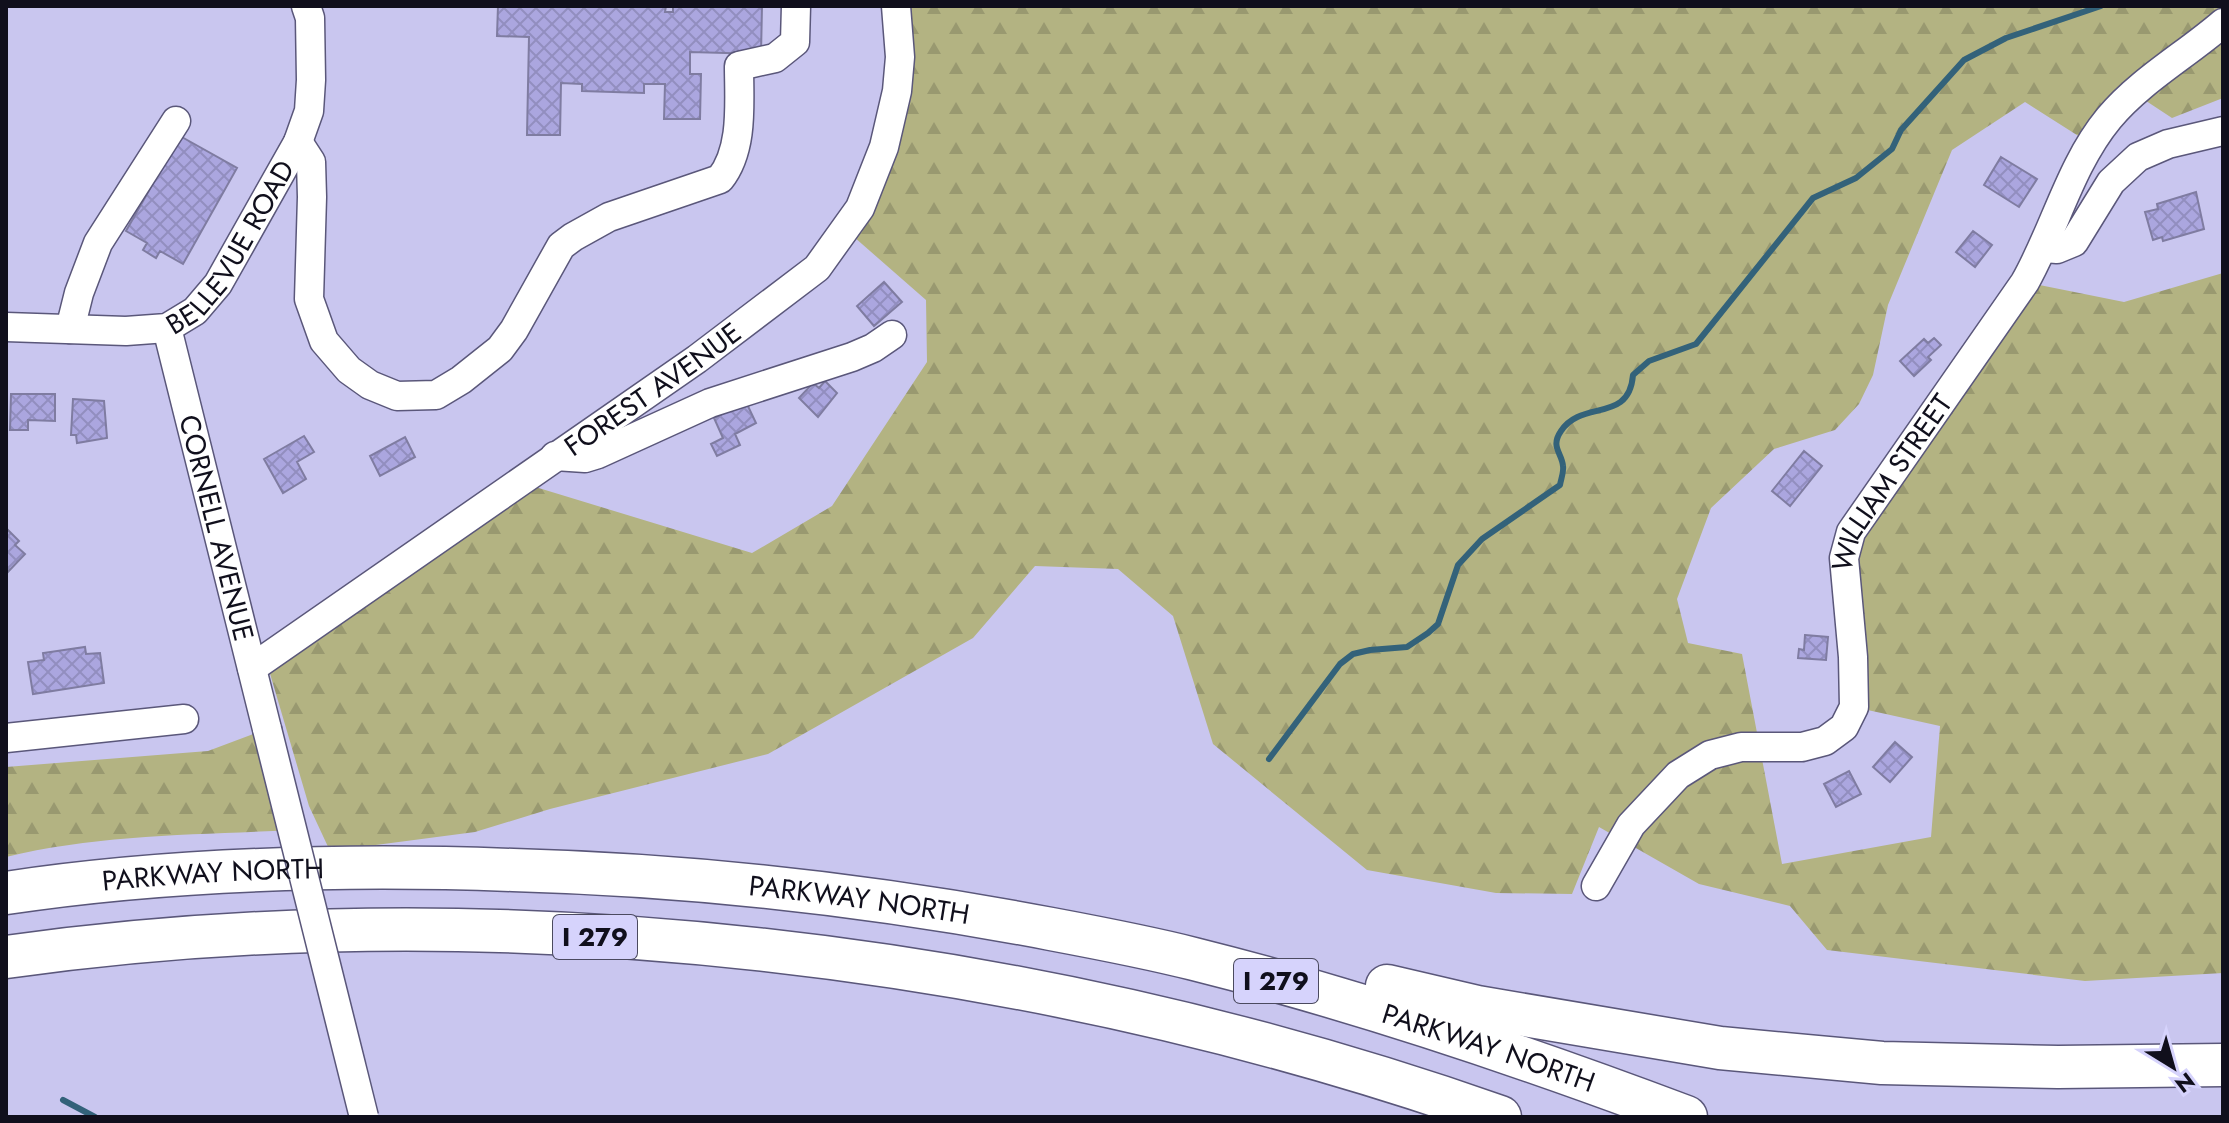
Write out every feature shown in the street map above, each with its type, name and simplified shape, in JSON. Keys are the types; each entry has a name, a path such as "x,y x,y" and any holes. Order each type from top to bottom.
{"highway":[{"name":"PARKWAY NORTH","path":"6,893 201,873 410,868 683,878 853,897 1004,920 1189,957 1402,1016 1562,1070 1686,1117"},
{"path":"853,897 1008,907 1099,920 1477,1007 1720,1048 1882,1063 2058,1067 2223,1065"},
{"name":"I 279","path":"6,957 193,936 332,931 537,934 763,950 1049,993 1252,1042 1490,1114"}],"street":[{"name":"BELLEVUE ROAD","path":"6,327 126,331 167,328 195,311 218,284 298,142 309,111 311,80 310,18 306,6"},
{"path":"298,142 311,162 309,299 324,341 349,370 370,385 397,396 436,395 461,380 500,349 561,246 609,217 720,179 729,168 740,118 739,66 775,58 795,42 796,6"},
{"name":"FOREST AVENUE","path":"252,668 697,359 817,268 860,208 887,133 897,91 900,57 896,6"},
{"name":"WILLIAM STREET","path":"1596,886 1631,825 1678,775 1710,755 1741,747 1802,747 1825,741 1844,727 1854,707 1844,558 1851,532 2025,282 2044,248 2067,191 2091,144 2109,118 2134,93 2223,23"},
{"path":"70,329 79,293 98,243 176,121"},
{"path":"2044,248 2057,249 2074,242 2111,182 2138,157 2168,144 2223,131"},
{"name":"CORNELL AVENUE","path":"167,328 364,1117"},
{"path":"555,456 585,458 598,454 710,403 852,357 892,335"},
{"path":"6,738 184,719"}],"green space":[{"path":"896,6 2223,6 2223,98 2172,118 2134,93 2091,144 2025,102 1952,150 1888,305 1873,375 1859,404 1835,430 1774,449 1711,508 1677,599 1688,643 1742,654 1782,864 1931,837 1940,726 1854,707 1844,558 2025,282 2124,302 2223,273 2223,973 2085,981 1827,950 1790,906 1699,884 1599,827 1572,894 1496,893 1367,870 1213,744 1173,616 1118,569 1035,566 973,638 768,754 550,809 475,832 330,851 309,806 266,660 519,482 752,553 832,506 927,362 926,300 846,230 884,147"},
{"path":"267,729 292,830 112,840 6,857 6,767 208,751"}],"building":[{"path":"498,6 666,6 665,12 673,12 673,6 762,6 761,54 690,52 690,74 701,74 700,119 664,119 665,84 644,84 644,93 582,91 582,84 561,83 560,135 527,135 529,37 497,36"},
{"path":"180,136 237,168 183,264 160,251 156,258 143,250 147,243 126,231"},
{"path":"2001,157 2037,179 2019,207 1984,185"},
{"path":"2196,192 2204,229 2163,241 2162,237 2153,240 2145,212 2158,209 2157,204"},
{"path":"1973,231 1992,245 1975,267 1956,252"},
{"path":"884,282 902,302 874,326 857,306"},
{"path":"1934,338 1941,345 1914,376 1900,361 1924,339 1928,343"},
{"path":"825,381 837,393 818,417 799,398 813,383 819,388"},
{"path":"11,394 55,394 55,421 28,420 28,430 10,430"},
{"path":"73,399 104,401 107,438 77,443 76,435 71,435"},
{"path":"746,402 756,423 735,434 740,445 717,456 711,444 723,438 714,418"},
{"path":"304,436 314,452 297,462 306,479 283,493 264,459"},
{"path":"405,437 415,457 380,476 370,456"},
{"path":"1804,451 1822,466 1790,506 1772,491"},
{"path":"6,528 19,541 15,545 25,554 6,574"},
{"path":"1805,635 1828,637 1826,660 1798,658 1799,649 1804,650"},
{"path":"85,647 86,654 100,653 104,683 33,694 28,662 44,660 43,653"},
{"path":"1895,742 1912,757 1890,782 1873,767"},
{"path":"1849,771 1861,794 1836,807 1824,784"}],"waterway":[{"path":"1269,759 1340,664 1353,654 1407,647 1438,624 1458,565 1482,539 1560,485 1563,468 1557,441 1570,421 1614,406 1630,390 1633,375 1649,361 1696,344 1813,198 1856,178 1892,149 1901,130 1964,60 2006,38 2101,6"},
{"path":"63,1100 95,1117"}]}
